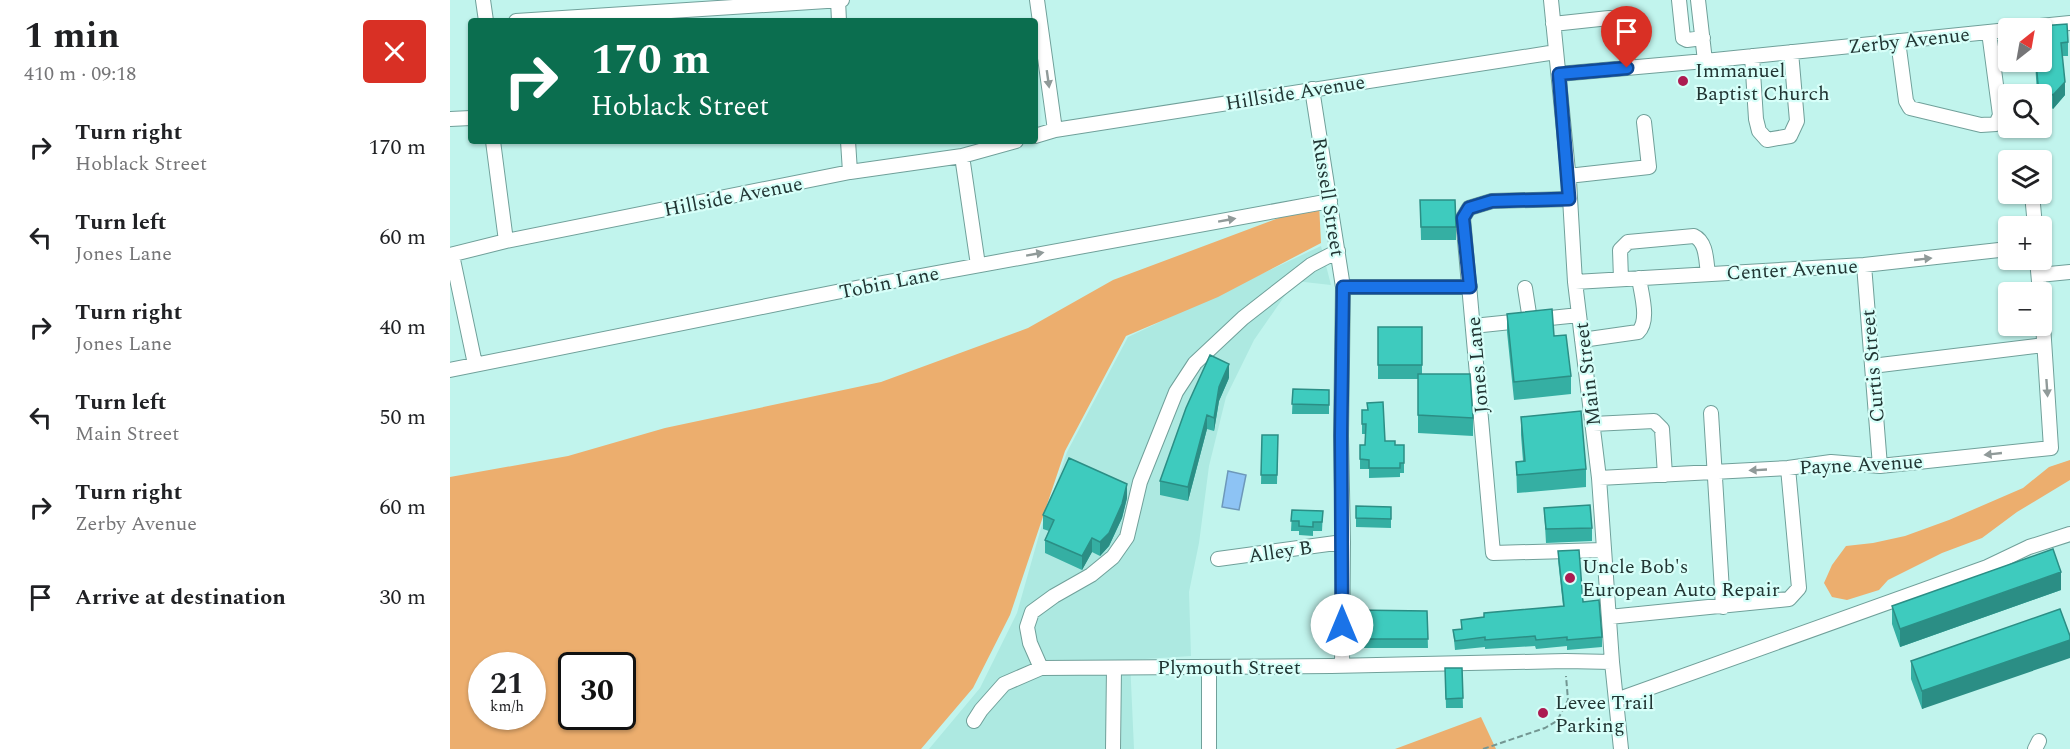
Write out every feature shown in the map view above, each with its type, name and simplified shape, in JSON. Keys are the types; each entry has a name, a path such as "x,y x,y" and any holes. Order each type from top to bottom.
{"street":[{"path":"483,0 486,18"},
{"path":"562,18 839,0 839,18"},
{"path":"1038,0 1055,130"},
{"name":"Main Street","path":"1551,0 1568,176 1575,282 1599,478 1612,662 1622,749"},
{"path":"1679,0 1683,38 1687,40 1702,38"},
{"path":"1698,0 1706,61"},
{"path":"1553,24 1610,18 1621,20 1628,33 1627,68"},
{"path":"2052,25 2070,24"},
{"name":"Zerby Avenue","path":"1559,74 1998,31"},
{"path":"1898,41 1906,101 1910,108 1981,125 1996,124 2000,115 1989,32"},
{"name":"Hillside Avenue","path":"1038,135 1055,130 1556,52"},
{"path":"1752,56 1756,119 1759,131 1767,140 1790,136 1797,121 1791,52"},
{"name":"Russell Street","path":"1312,89 1343,287 1342,666"},
{"path":"450,119 468,118"},
{"path":"1568,176 1649,167 1644,122"},
{"path":"493,144 506,241"},
{"path":"848,144 850,172"},
{"name":"Hillside Avenue","path":"451,255 506,241 850,172 962,156 1005,144"},
{"path":"962,156 978,265"},
{"name":"Jones Lane","path":"1569,199 1492,201 1469,208 1463,218 1493,553 1604,550"},
{"name":"Tobin Lane","path":"450,370 978,265 1330,201"},
{"path":"1621,279 1620,250 1628,242 1694,236 1700,238 1703,244 1708,274"},
{"name":"Center Avenue","path":"1575,282 1864,265 1998,250"},
{"path":"1041,668 1030,643 1027,627 1032,612 1054,596 1091,575 1113,556 1127,537 1140,482 1176,392 1195,363 1243,318 1311,266 1338,251"},
{"path":"451,255 476,364"},
{"name":"Curtis Street","path":"1864,265 1880,466"},
{"path":"2038,270 2039,282"},
{"path":"2039,275 2070,272"},
{"path":"1582,340 1638,332 1641,329 1644,321 1639,278"},
{"path":"1343,287 1470,287"},
{"path":"1525,288 1530,320"},
{"path":"1473,326 1579,315"},
{"path":"1872,366 2044,345 2044,336"},
{"name":"Payne Avenue","path":"1599,478 1788,468 1831,462 1880,466 2051,448 2044,345"},
{"path":"1711,413 1723,607"},
{"path":"1593,424 1654,421 1659,424 1662,429 1665,475"},
{"path":"1609,617 1789,599 1798,588 1788,468"},
{"path":"1616,700 1977,571 2029,547 2070,534"},
{"name":"Alley B","path":"1218,559 1342,542"},
{"name":"Plymouth Street","path":"974,721 1004,684 1041,668 1612,662"},
{"path":"1209,667 1209,749"},
{"path":"1113,749 1114,668"}],"path":[{"path":"1483,749 1545,728 1557,721 1568,700 1566,661"}],"shaded area":[{"path":"1319,203 1321,243 1218,297 1126,336 1065,451 1010,615 973,688 921,749 450,749 450,477 568,456 665,428 881,382 1028,328 1113,280"},
{"path":"1321,246 1331,285 1295,281 1254,340 1226,397 1209,466 1199,543 1189,592 1191,656 1130,660 1134,749 929,749 980,688 1017,613 1041,528 1067,452 1128,337"},
{"path":"2070,460 2070,480 2017,512 1982,538 1942,553 1888,580 1879,590 1847,600 1832,597 1824,583 1832,565 1846,546 1905,536 1949,520 2023,488 2049,467"},
{"path":"1228,471 1246,475 1239,510 1222,507"},
{"path":"1481,717 1496,749 1395,749"}],"building":[{"path":"2067,24 2068,42 2061,43 2065,82 2053,95 2052,84 2038,84 2037,72 2052,72 2052,25"},
{"path":"1420,200 1455,200 1456,227 1421,227"},
{"path":"1552,309 1554,336 1566,335 1571,376 1514,382 1507,314"},
{"path":"1378,327 1422,327 1422,365 1378,365"},
{"path":"1210,355 1229,364 1219,387 1214,418 1207,415 1188,487 1160,481 1186,408"},
{"path":"1418,374 1470,374 1473,418 1418,415"},
{"path":"1293,389 1329,390 1329,405 1292,404"},
{"path":"1383,402 1385,441 1395,441 1395,445 1404,445 1404,463 1400,463 1400,468 1369,468 1369,460 1360,459 1360,445 1365,445 1366,424 1362,424 1362,410 1368,410 1367,403"},
{"path":"1581,411 1586,469 1517,475 1516,462 1525,461 1521,417"},
{"path":"1262,435 1278,435 1277,475 1261,475"},
{"path":"1069,458 1127,484 1122,504 1109,533 1100,542 1092,538 1082,556 1045,540 1054,520 1043,515"},
{"path":"1590,505 1592,528 1546,529 1544,508"},
{"path":"1356,506 1391,507 1391,519 1356,518"},
{"path":"1292,510 1323,511 1322,522 1313,522 1313,527 1299,526 1299,521 1291,521"},
{"path":"2053,549 2061,572 1900,629 1892,606"},
{"path":"1579,550 1583,602 1599,600 1602,637 1536,640 1535,636 1485,640 1485,637 1455,641 1453,630 1462,629 1461,620 1484,617 1484,613 1564,606 1558,551"},
{"path":"2060,609 2070,640 1922,691 1911,661"},
{"path":"1354,610 1427,611 1428,639 1356,639"},
{"path":"1445,668 1462,668 1463,698 1446,699"}],"place":[{"name":"Immanuel Baptist Church","path":"1683,81"},
{"name":"Uncle Bob's European Auto Repair","path":"1570,578"},
{"name":"Levee Trail Parking","path":"1543,713"}],"route":[{"path":"1342,625 1343,287 1470,287 1463,218 1469,208 1492,201 1569,199 1559,74 1627,68"}]}
